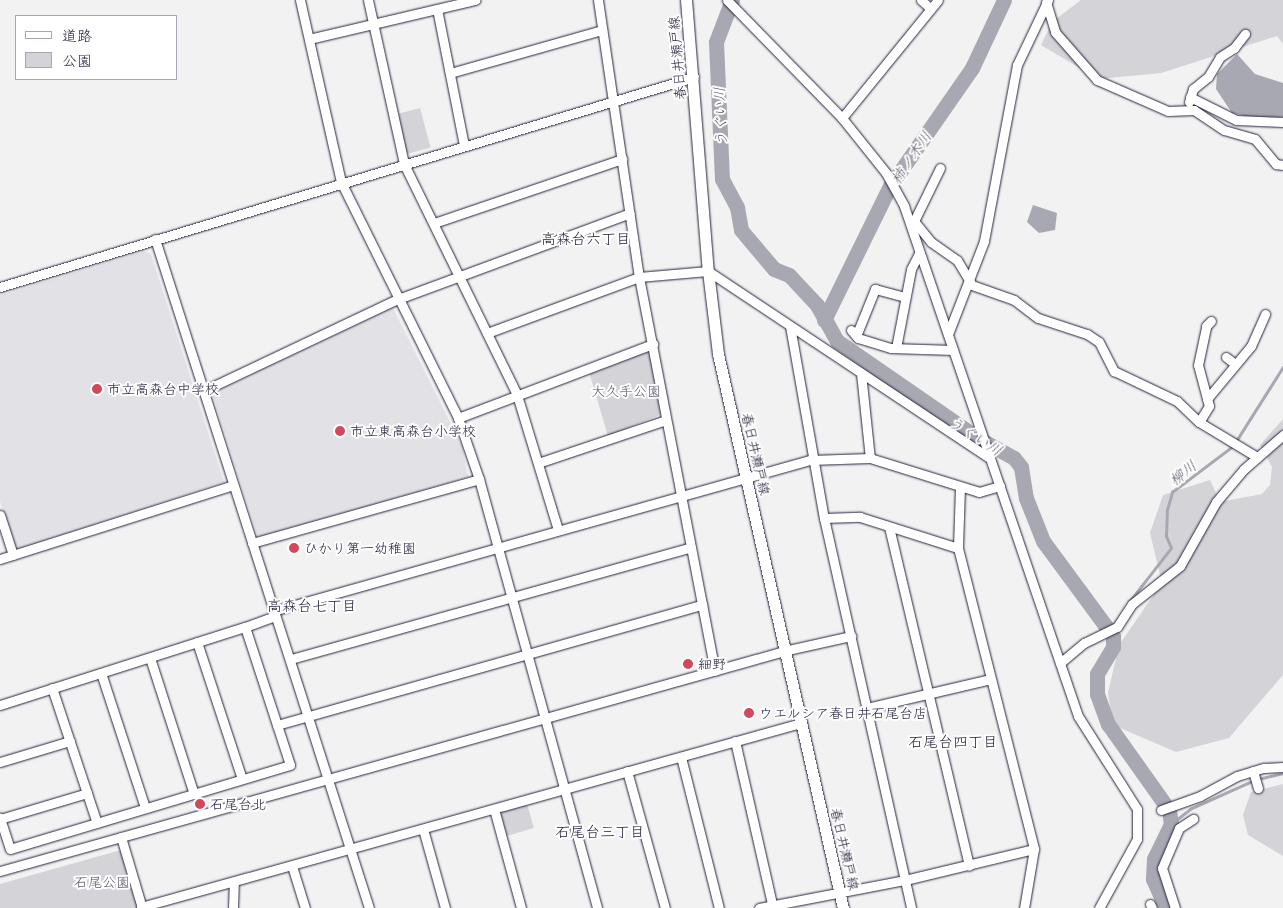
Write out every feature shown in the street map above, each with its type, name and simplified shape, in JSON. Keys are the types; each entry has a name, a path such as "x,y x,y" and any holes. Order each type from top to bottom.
{"main road":[{"name":"春日井瀬戸線","path":"686,0 694,77 708,271 718,354 842,908"}],"street":[{"path":"300,0 341,182 458,418 478,479 597,908"},
{"path":"368,0 404,164 517,395 558,530"},
{"path":"309,39 475,0"},
{"path":"598,0 639,277 715,671"},
{"path":"727,0 842,118 886,173 912,221 931,242 957,260 970,283 1014,300 1038,318 1087,334 1099,342 1114,370 1177,402 1199,422 1257,456"},
{"path":"921,0 931,9"},
{"path":"842,118 938,0"},
{"path":"1046,1 1055,32 1097,80 1168,111 1188,109 1224,130 1255,139 1276,164 1283,166"},
{"path":"948,334 970,283 993,200 1017,65 1046,1"},
{"path":"437,9 464,146"},
{"path":"450,73 602,30"},
{"path":"1188,109 1190,97 1220,56 1234,48 1245,34"},
{"path":"0,287 341,182 694,77"},
{"path":"1190,97 1236,120 1283,122"},
{"path":"434,223 622,159"},
{"path":"940,168 912,221 920,253 983,443 1000,486 1078,716 1134,801 1138,819 1137,839 1099,908"},
{"path":"203,391 398,299 630,213"},
{"path":"155,239 274,613 291,659 369,908"},
{"path":"896,348 905,297 915,256 920,253"},
{"path":"488,333 639,277 708,271 988,457"},
{"path":"905,297 874,289 853,333 877,345 896,348 953,350"},
{"path":"1208,399 1251,346 1265,314"},
{"path":"1199,422 1209,406 1198,365 1206,326 1211,322"},
{"path":"790,326 824,518 911,908"},
{"path":"458,418 653,344"},
{"path":"1226,357 1235,364"},
{"path":"861,373 870,458"},
{"path":"538,463 666,420"},
{"path":"1060,663 1084,643 1117,627 1132,604 1180,566 1216,502 1257,456 1283,435"},
{"path":"0,705 245,627 274,613 558,530 746,477 814,460 870,458 979,492 1000,486"},
{"path":"252,543 478,479"},
{"path":"0,559 233,485"},
{"path":"960,487 958,548 1034,849 1024,908"},
{"path":"0,515 13,555"},
{"path":"824,518 860,517 958,548"},
{"path":"890,527 970,866"},
{"path":"291,659 691,547"},
{"path":"277,725 702,606"},
{"path":"87,793 0,819 10,849 290,765 245,627"},
{"path":"0,871 328,781 784,651 850,636"},
{"path":"197,642 242,780"},
{"path":"150,658 194,794"},
{"path":"101,673 145,808"},
{"path":"867,708 990,680"},
{"path":"52,688 97,823"},
{"path":"121,837 142,907 801,723"},
{"path":"0,762 70,741"},
{"path":"736,741 773,907"},
{"path":"681,757 719,908"},
{"path":"1161,810 1253,771 1283,767"},
{"path":"1253,771 1258,788"},
{"path":"627,772 665,908"},
{"path":"494,809 521,908"},
{"path":"1175,908 1162,868 1179,828 1193,820"},
{"path":"423,829 445,908"},
{"path":"759,908 773,907 905,880 970,866 1034,849"},
{"path":"292,866 305,908"},
{"path":"233,908 234,882"}],"shaded area":[{"path":"1237,54 1255,74 1283,83 1283,117 1257,119 1232,113 1216,89 1217,74"},
{"path":"1033,205 1057,213 1055,230 1039,233 1027,222"},
{"name":"市立高森台中学校","path":"144,251 151,254 224,482 19,549 15,547 0,501 0,295"},
{"name":"市立東高森台小学校","path":"392,306 462,446 468,477 258,538 212,393"}],"green space":[{"path":"1081,0 1283,0 1283,44 1277,36 1161,73 1098,79 1041,45 1052,22"},
{"path":"420,108 431,148 406,154 396,114"},
{"name":"大久手公園","path":"647,350 651,352 662,414 608,436 589,372"},
{"path":"1283,419 1283,675 1229,738 1176,752 1113,725 1108,693 1119,645 1162,583 1150,533 1163,495 1210,480 1220,502 1262,494 1270,485 1272,467 1260,445"},
{"path":"1283,784 1283,856 1248,835 1243,815 1251,792"},
{"path":"527,804 534,828 507,836 500,812"},
{"name":"石尾公園","path":"121,850 138,908 0,908 0,884"}],"waterway":[{"name":"うぐい川","path":"732,0 716,42 722,179 737,207 741,230 774,269 789,275 817,305 837,341 976,437 1014,458 1021,467 1026,498 1043,541 1113,636 1113,647 1097,674 1097,694 1108,724 1169,810 1171,824 1154,859 1153,879 1166,908"},
{"name":"柿ノ木川","path":"824,320 890,186 972,68 1004,0"},
{"name":"柳川","path":"1129,602 1171,548 1166,536 1167,510 1172,492 1233,446 1283,367"},
{"path":"1258,779 1283,773"},
{"path":"1171,824 1190,809 1252,781"}],"place":[{"name":"市立高森台中学校","path":"97,389"},
{"name":"市立東高森台小学校","path":"340,431"},
{"name":"ひかり第一幼稚園","path":"294,548"},
{"name":"細野","path":"688,664"},
{"name":"ウエルシア春日井石尾台店","path":"749,713"},
{"name":"石尾台北","path":"200,804"}],"district":[{"name":"高森台六丁目","path":"586,238"},
{"name":"高森台七丁目","path":"312,605"},
{"name":"石尾台四丁目","path":"953,741"},
{"name":"石尾台三丁目","path":"600,831"}]}
